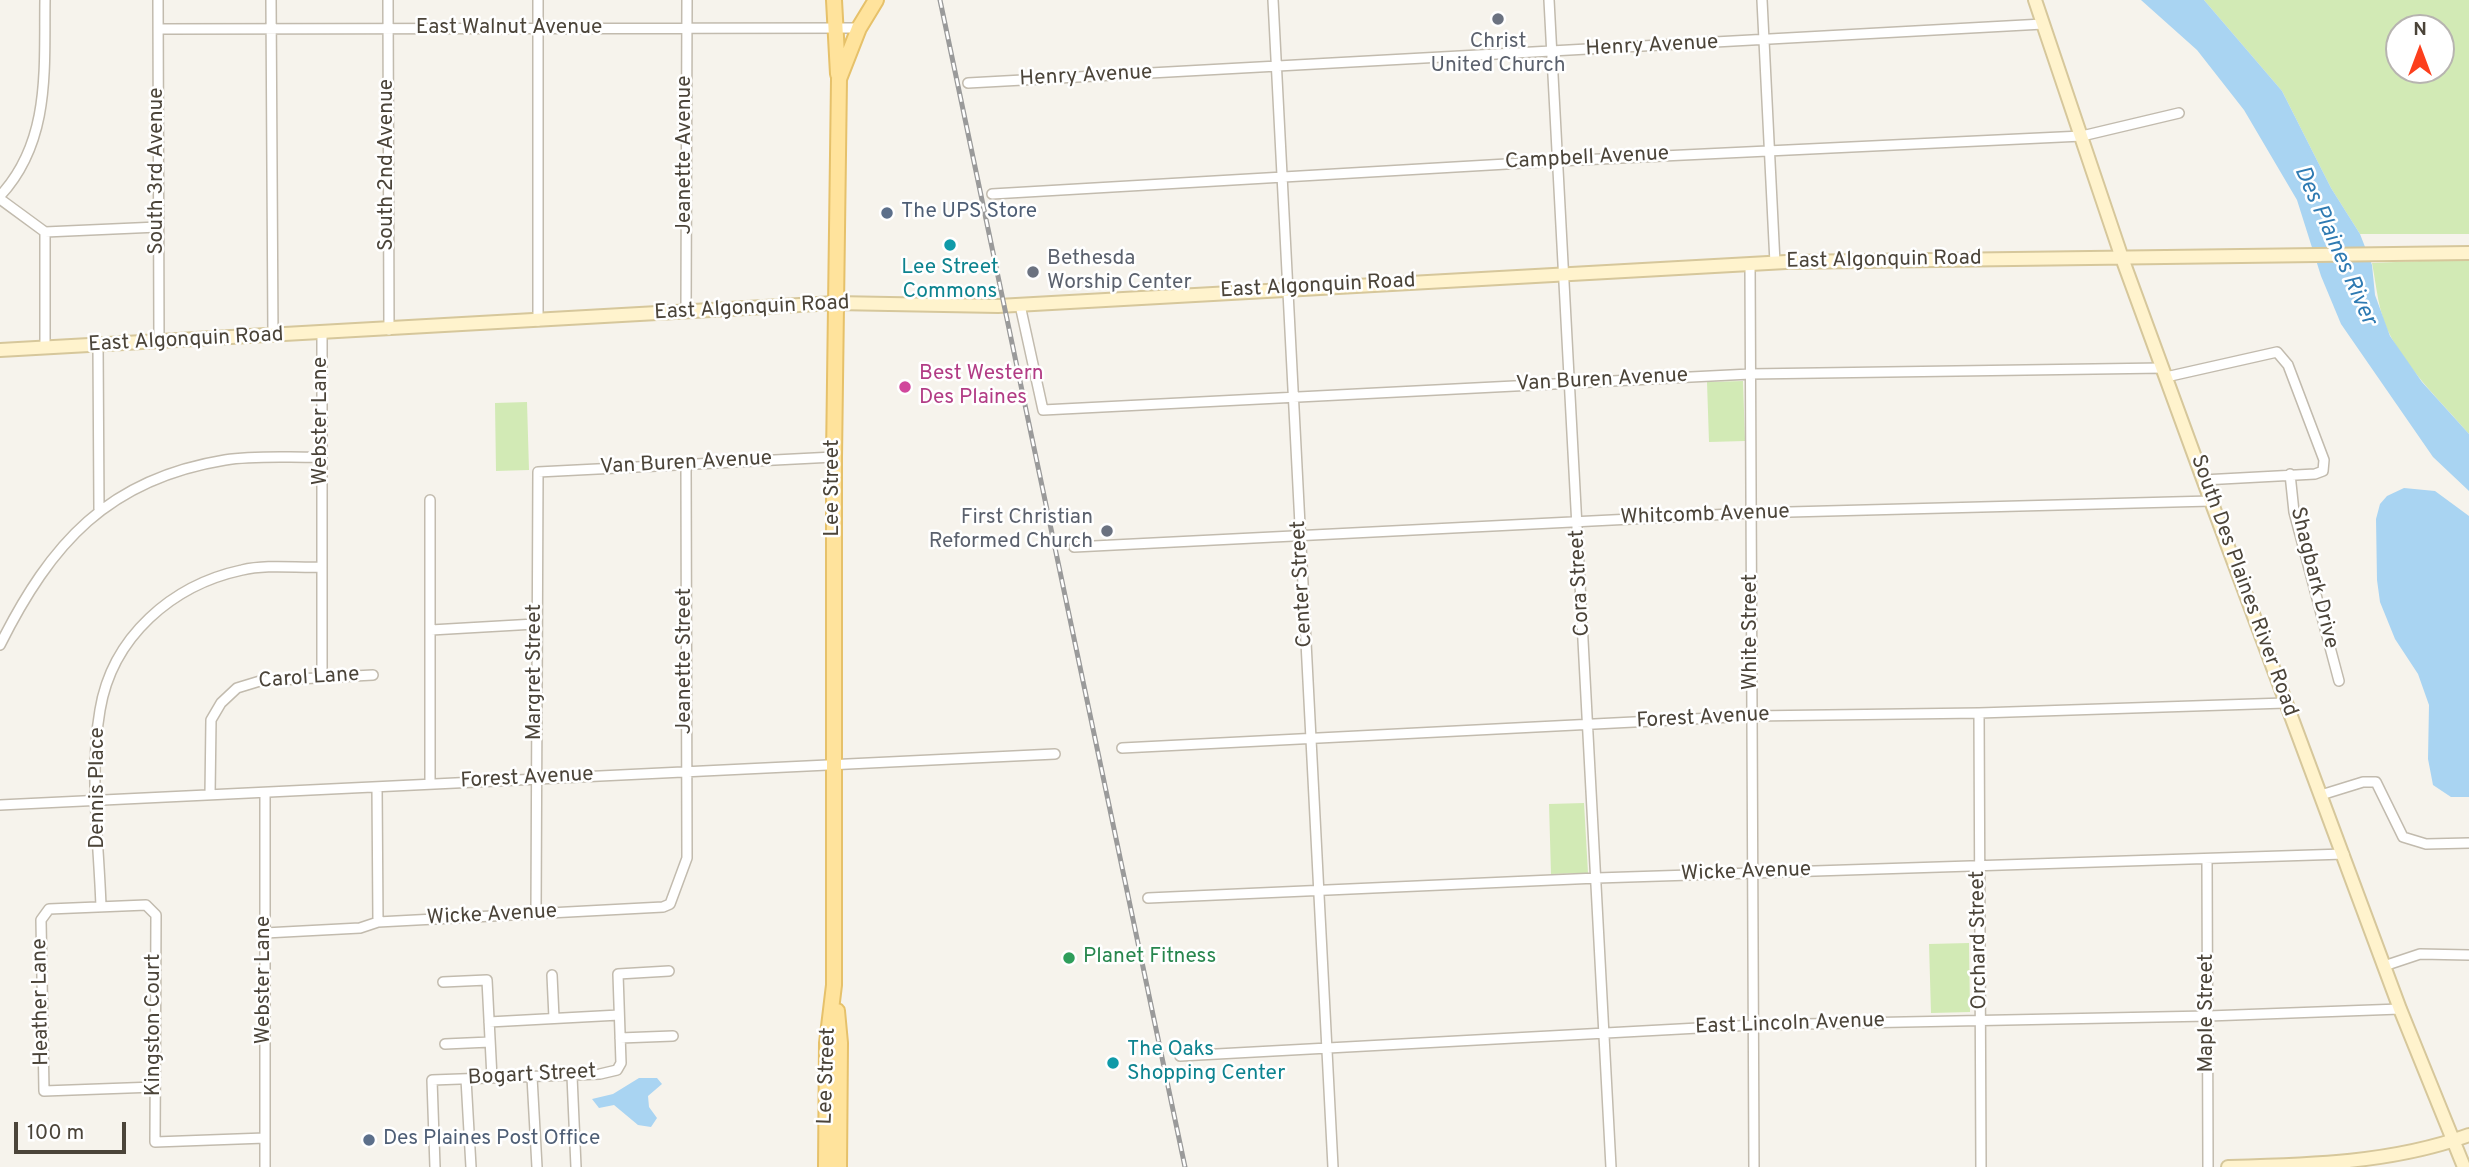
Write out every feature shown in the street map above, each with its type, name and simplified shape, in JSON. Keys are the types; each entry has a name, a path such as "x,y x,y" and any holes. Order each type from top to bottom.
{"main road":[{"path":"834,0 839,79"},
{"name":"Lee Street","path":"839,1167 840,1043 834,985 833,764 839,79 859,29 876,0"},
{"name":"Lee Street","path":"826,1167 827,1043 834,985"}],"street":[{"path":"45,0 43,107 32,146 18,174 0,197 45,232 158,228"},
{"name":"South 3rd Avenue","path":"158,0 159,342"},
{"path":"271,0 273,336"},
{"name":"South 2nd Avenue","path":"388,0 389,330"},
{"path":"538,0 538,321"},
{"name":"Jeanette Avenue","path":"686,311 687,0"},
{"name":"Center Street","path":"1273,0 1333,1167"},
{"name":"Cora Street","path":"1549,0 1611,1167"},
{"path":"1762,0 1775,263"},
{"name":"South Des Plaines River Road","path":"2035,0 2122,258 2203,480 2400,1009 2464,1167"},
{"name":"Henry Avenue","path":"968,83 1764,42 2043,24"},
{"name":"East Walnut Avenue","path":"158,29 859,29"},
{"name":"Campbell Avenue","path":"992,194 1558,160 2082,136 2179,113"},
{"path":"45,232 45,348"},
{"name":"East Algonquin Road","path":"0,350 322,334 835,303 1020,305 1564,272 1775,263 2469,253"},
{"name":"White Street","path":"1750,264 1754,1167"},
{"name":"Van Buren Avenue","path":"1020,305 1043,410 1750,374 2164,372 2277,352 2288,365 2324,460 2324,469 2319,473 2290,474"},
{"name":"Webster Lane","path":"322,334 322,677"},
{"path":"98,346 99,509"},
{"path":"0,645 39,573 69,537 99,509 184,468 229,460 322,457"},
{"name":"Van Buren Avenue","path":"538,472 834,457"},
{"name":"Jeanette Street","path":"687,464 687,858"},
{"name":"Margret Street","path":"536,913 538,472"},
{"path":"2203,480 2290,474"},
{"name":"Shagbark Drive","path":"2290,474 2294,512 2339,681"},
{"path":"430,500 430,784"},
{"name":"Whitcomb Avenue","path":"1073,547 1751,513 2211,501"},
{"name":"Dennis Place","path":"101,907 98,800 100,709 112,671 130,639 156,610 191,586 244,569 322,567"},
{"path":"430,630 536,624"},
{"name":"Carol Lane","path":"209,795 211,720 227,696 250,683 373,675"},
{"name":"Forest Avenue","path":"1122,748 1752,716 1979,713 2285,703"},
{"name":"Orchard Street","path":"1979,713 1981,1167"},
{"name":"Forest Avenue","path":"0,805 1055,754"},
{"path":"2321,795 2362,782 2376,782 2383,790 2403,837 2426,844 2469,843"},
{"path":"377,787 378,922"},
{"name":"Webster Lane","path":"265,793 265,1167"},
{"name":"Wicke Avenue","path":"1148,898 1597,878 2344,854"},
{"name":"Wicke Avenue","path":"265,933 360,928 378,922 663,907 674,898 687,858"},
{"name":"Maple Street","path":"2207,860 2208,1167"},
{"name":"Heather Lane","path":"153,909 146,905 49,909 43,913 44,1091 155,1087"},
{"name":"Kingston Court","path":"153,909 156,915 155,1142 265,1138"},
{"path":"2384,966 2420,954 2469,955"},
{"name":"Bogart Street","path":"435,1167 432,1080 572,1076 617,1070 621,1063 618,974 669,971"},
{"path":"552,975 554,1018"},
{"path":"443,982 487,980 492,1078"},
{"name":"East Lincoln Avenue","path":"1180,1056 1754,1025 2208,1017 2400,1009"},
{"path":"489,1022 619,1015"},
{"path":"620,1038 673,1035"},
{"path":"444,1044 490,1042"},
{"path":"572,1076 576,1167"},
{"path":"533,1077 537,1167"},
{"path":"467,1079 471,1167"},
{"path":"2228,1167 2320,1166 2454,1141 2469,1135"}],"green space":[{"path":"2204,0 2469,0 2469,234 2360,234 2331,188 2282,91"},
{"path":"2469,259 2469,434 2417,375 2391,337 2381,310 2372,263"},
{"path":"1743,381 1745,441 1709,442 1707,382"},
{"path":"527,402 529,470 496,471 495,403"},
{"path":"1584,803 1588,873 1551,874 1549,804"},
{"path":"1969,943 1970,1012 1931,1013 1929,944"}],"water":[{"name":"Des Plaines River","path":"2141,0 2204,0 2282,91 2331,188 2360,234 2372,265 2375,295 2390,336 2422,382 2469,434 2469,491 2433,457 2341,324 2321,276 2297,200 2244,110 2197,50"},
{"path":"2404,488 2435,491 2469,516 2469,797 2451,797 2433,785 2428,759 2429,705 2418,674 2395,639 2380,602 2376,519 2380,504 2387,496"},
{"path":"639,1078 657,1078 662,1084 648,1096 649,1107 657,1118 651,1127 638,1125 614,1105 599,1108 592,1099 613,1094"}],"railway":[{"path":"940,0 1185,1167"}],"place":[{"name":"Christ United Church","path":"1498,19"},
{"name":"The UPS Store","path":"887,213"},
{"name":"Lee Street Commons","path":"950,245"},
{"name":"Bethesda Worship Center","path":"1033,272"},
{"name":"Best Western Des Plaines","path":"905,387"},
{"name":"First Christian Reformed Church","path":"1107,531"},
{"name":"Planet Fitness","path":"1069,958"},
{"name":"The Oaks Shopping Center","path":"1113,1063"},
{"name":"Des Plaines Post Office","path":"369,1140"}]}
